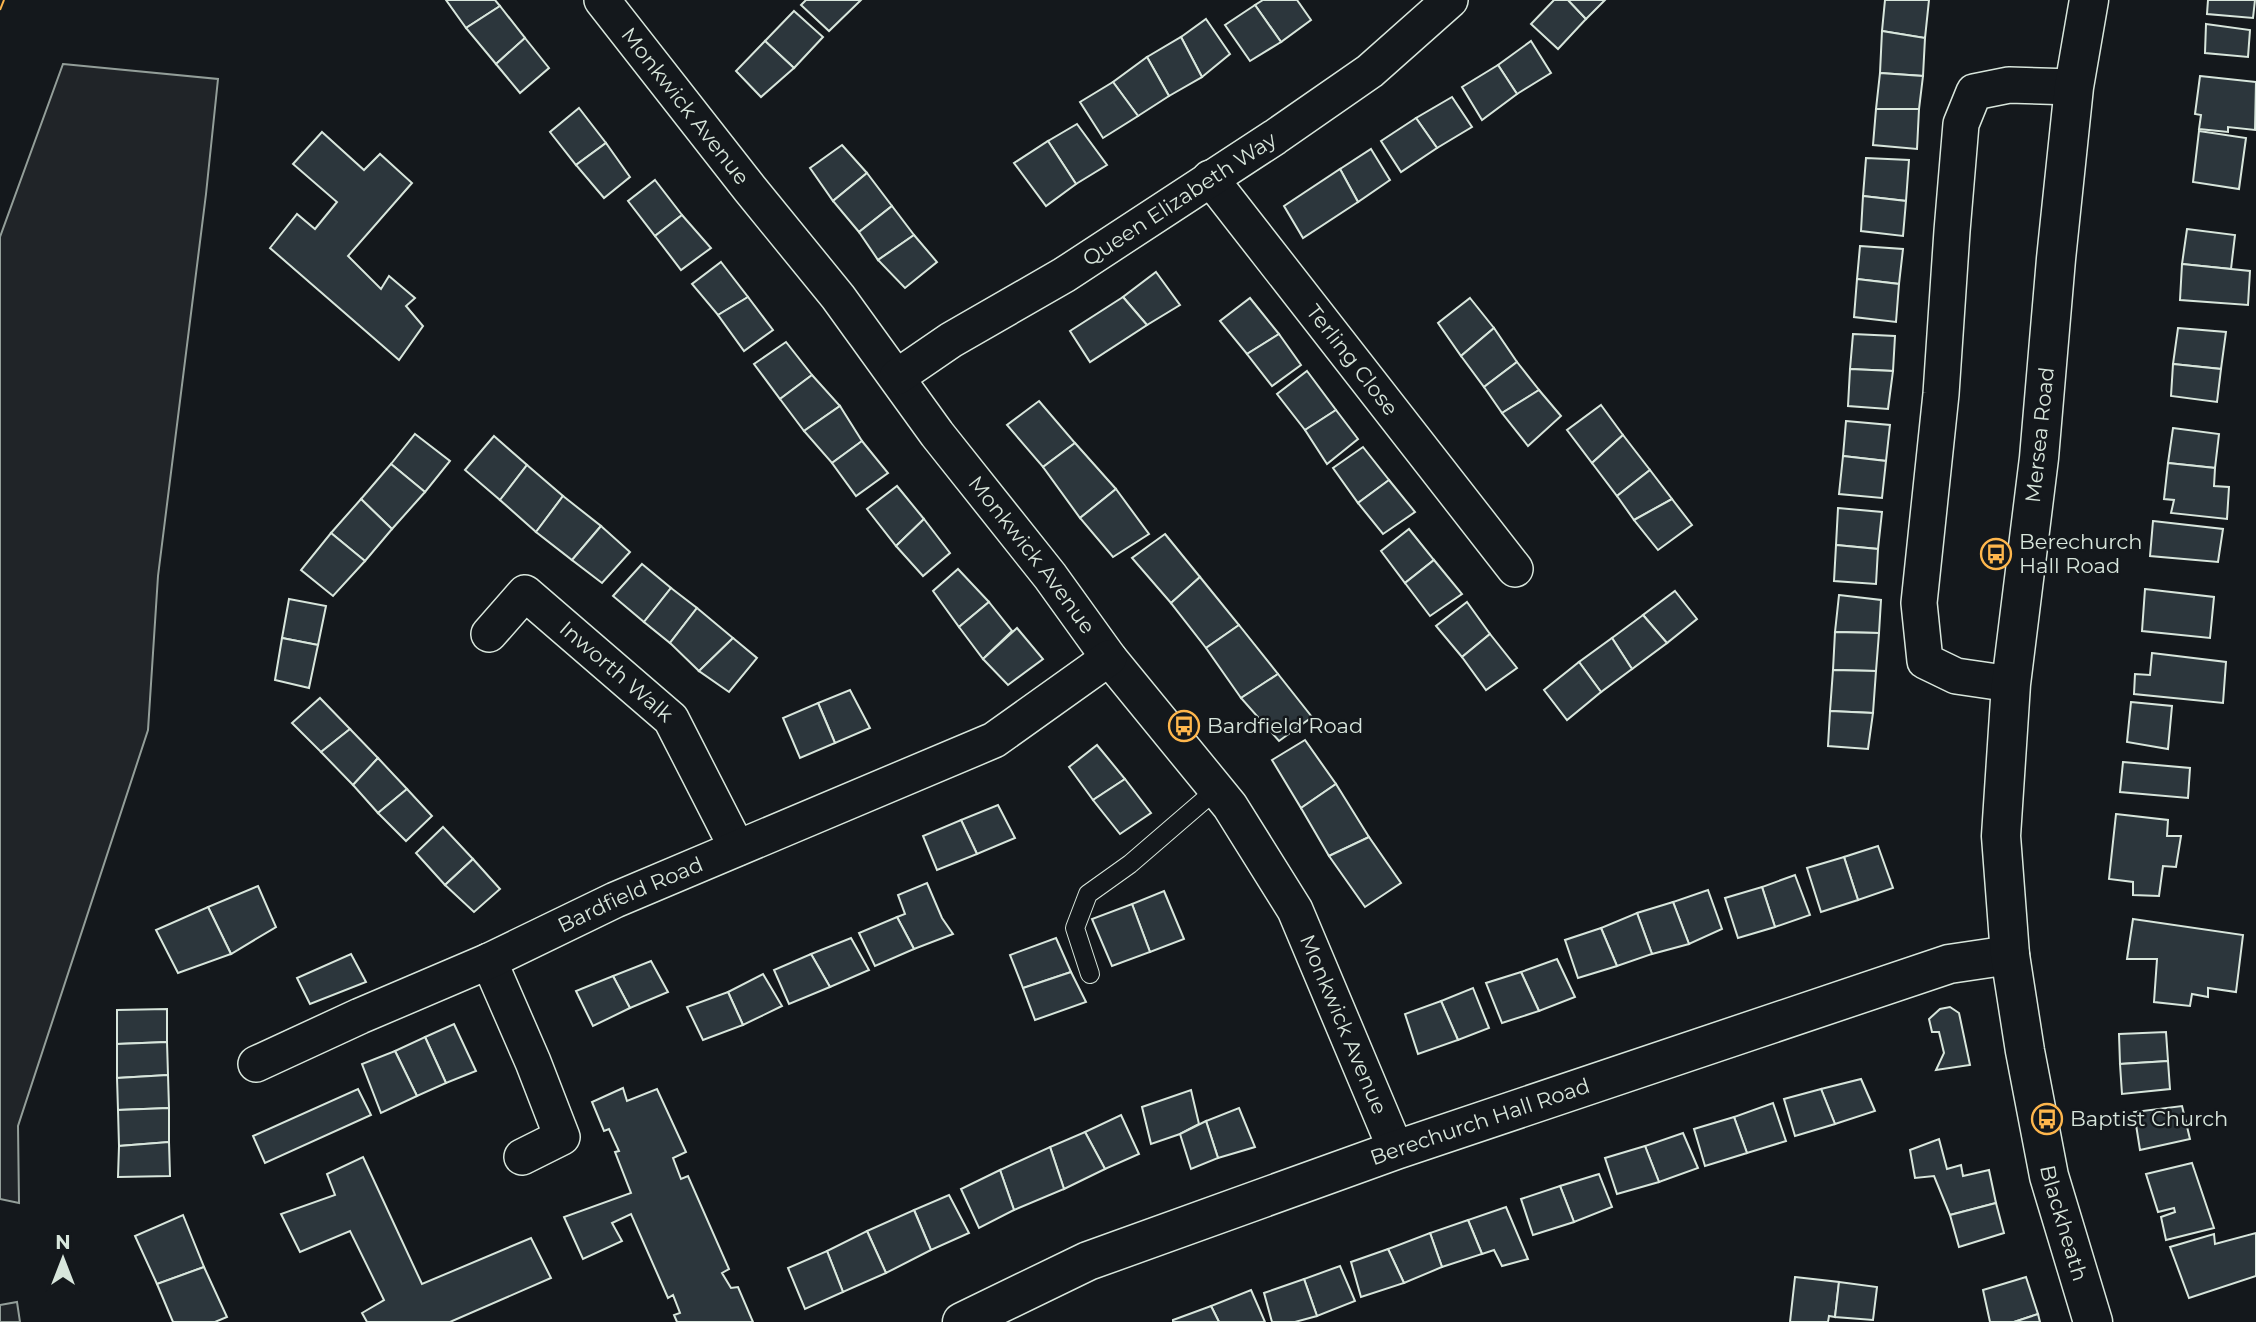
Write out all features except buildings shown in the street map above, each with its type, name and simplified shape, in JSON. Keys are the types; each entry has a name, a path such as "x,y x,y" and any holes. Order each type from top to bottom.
{"main road":[{"name":"Mersea Road","path":"2010,956 2001,836 2011,684 2039,458 2074,87 2089,0"},
{"name":"Berechurch Hall Road","path":"974,1319 1088,1261 1396,1150 1949,964 2010,956"},
{"name":"Blackheath","path":"2010,956 2049,1175 2092,1322"}],"street":[{"name":"Monkwick Avenue","path":"602,0 838,297 937,433 1051,576 1109,658 1230,806 1296,911 1396,1150"},
{"name":"Queen Elizabeth Way","path":"897,377 951,340 1064,275 1275,137 1370,71 1450,0"},
{"path":"2011,684 1955,676 1925,661 1919,604 1941,394 1961,124 1974,92 2008,85 2074,87"},
{"name":"Terling Close","path":"1210,178 1503,531 1515,569"},
{"name":"Inworth Walk","path":"489,634 525,593 671,719 737,848"},
{"name":"Bardfield Road","path":"257,1064 489,961 615,900 994,740 1109,658"},
{"path":"489,961 533,1062 562,1138 522,1157"}],"lane":[{"path":"1090,974 1075,928 1088,894 1130,863 1217,789"}],"shaded area":[{"path":"63,64 218,79 158,576 148,730 18,1126 19,1203 0,1199 0,237"},
{"path":"17,1302 20,1322 0,1322 0,1305"}],"power":[{"path":"0,10 4,0"}],"place":[{"name":"Berechurch Hall Road","path":"1996,554"},
{"name":"Bardfield Road","path":"1184,726"},
{"name":"Baptist Church","path":"2047,1119"}]}
